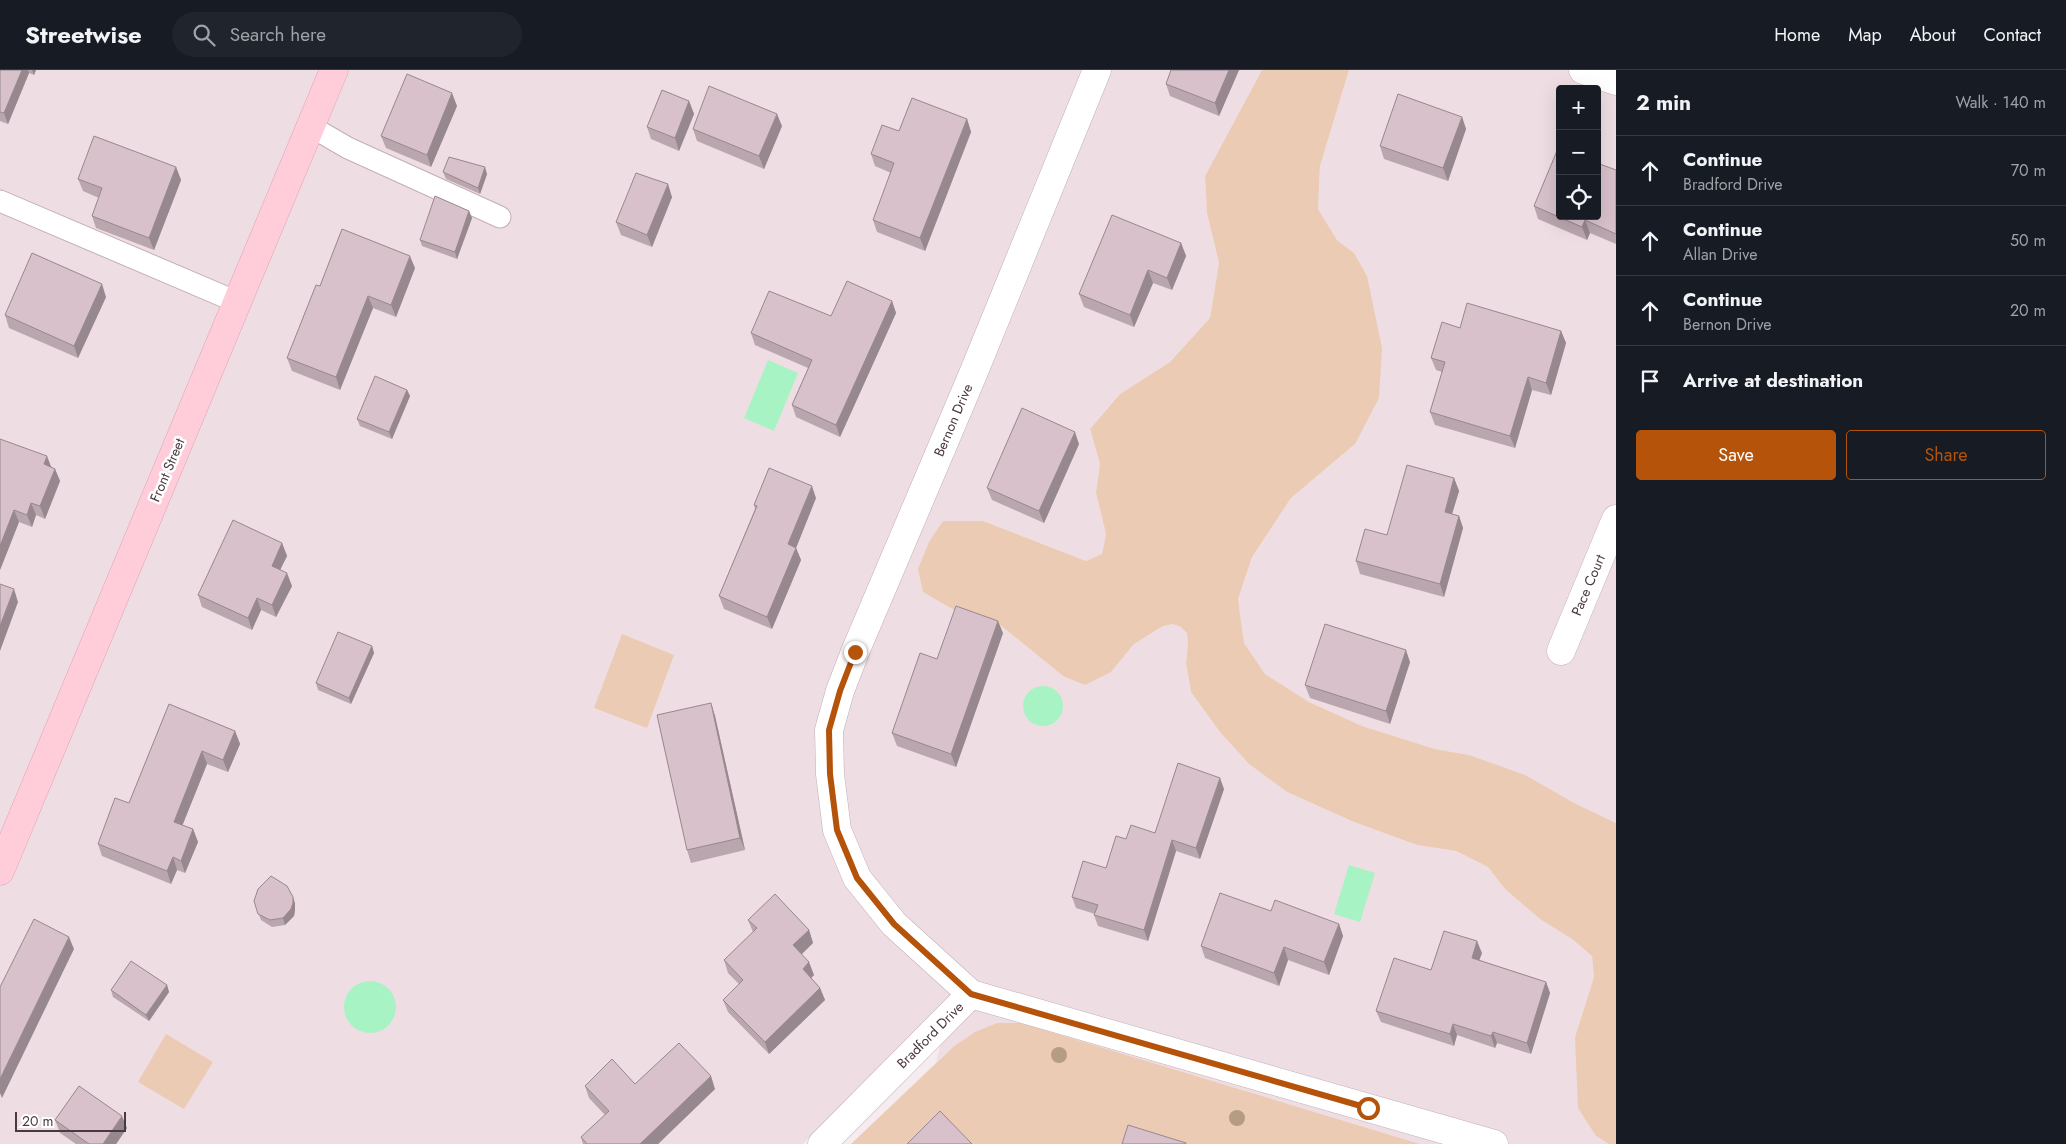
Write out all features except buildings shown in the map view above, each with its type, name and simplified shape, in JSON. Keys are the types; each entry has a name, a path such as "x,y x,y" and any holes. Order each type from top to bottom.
{"main road":[{"name":"Front Street","path":"0,871 334,70"}],"street":[{"name":"Bernon Drive","path":"971,994 894,924 857,878 837,830 830,774 829,730 840,691 914,510 973,374 1097,70"},
{"path":"1583,70 1616,81"},
{"name":"Pace Court","path":"1561,651 1616,519"},
{"name":"Bradford Drive","path":"822,1144 971,994 1494,1144"}],"lane":[{"path":"310,126 348,148 500,217"},
{"path":"0,201 237,302"}],"shaded area":[{"path":"0,70 1262,70 1205,176 1207,213 1219,263 1210,318 1170,362 1120,394 1090,429 1100,464 1096,493 1106,534 1102,554 1086,561 983,521 994,620 1063,676 1111,672 1134,644 1163,626 1173,624 1182,627 1187,633 1186,663 1191,692 1220,732 1249,764 1287,792 1354,822 1417,845 1456,851 1488,867 1505,889 1540,919 1572,939 1592,956 1594,977 1575,1037 1596,1136 1609,1144 1420,1144 1021,1023 953,1047 936,1062 953,996 803,1144 0,1144"},
{"path":"1262,70 1349,70 1320,166 1318,209 1337,240 1354,253 1367,276 1382,348 1379,398 1355,444 1291,498 1252,557 1238,599 1244,643 1265,674 1309,702 1362,726 1435,749 1469,755 1525,775 1574,803 1616,823 1616,1144 1609,1144 1596,1136 1578,1108 1575,1037 1594,977 1592,956 1572,939 1540,919 1505,889 1488,867 1456,851 1417,845 1354,822 1287,792 1249,764 1220,732 1191,692 1186,663 1187,633 1181,627 1173,624 1163,626 1134,644 1111,672 1085,685 1063,676 994,620 954,610 923,592 918,569 929,542 943,521 983,521 1086,561 1102,554 1106,534 1096,493 1100,464 1090,429 1120,394 1170,362 1210,318 1219,263 1207,213 1205,176"},
{"path":"1349,70 1616,70 1616,823 1469,755 1435,749 1362,726 1309,702 1265,674 1244,643 1238,599 1252,557 1291,498 1355,444 1354,253 1337,240 1318,209 1320,166"},
{"path":"768,360 798,373 774,431 744,418"},
{"path":"622,634 674,655 647,728 594,708"},
{"path":"1043,686 1057,692 1063,706 1057,720 1043,726 1029,720 1023,706 1029,692"},
{"path":"1349,865 1375,873 1360,922 1334,914"},
{"path":"365,981 375,981 389,988 396,1002 396,1012 389,1026 375,1033 365,1033 355,1029 348,1022 344,1012 344,1002 348,992 355,985"},
{"path":"997,1023 1021,1023 1420,1144 851,1144 953,1047 975,1032"},
{"path":"166,1034 213,1062 184,1109 138,1082"}],"route":[{"path":"855,652 840,691 829,730 830,774 837,830 857,878 894,924 971,994 1368,1108"}]}
